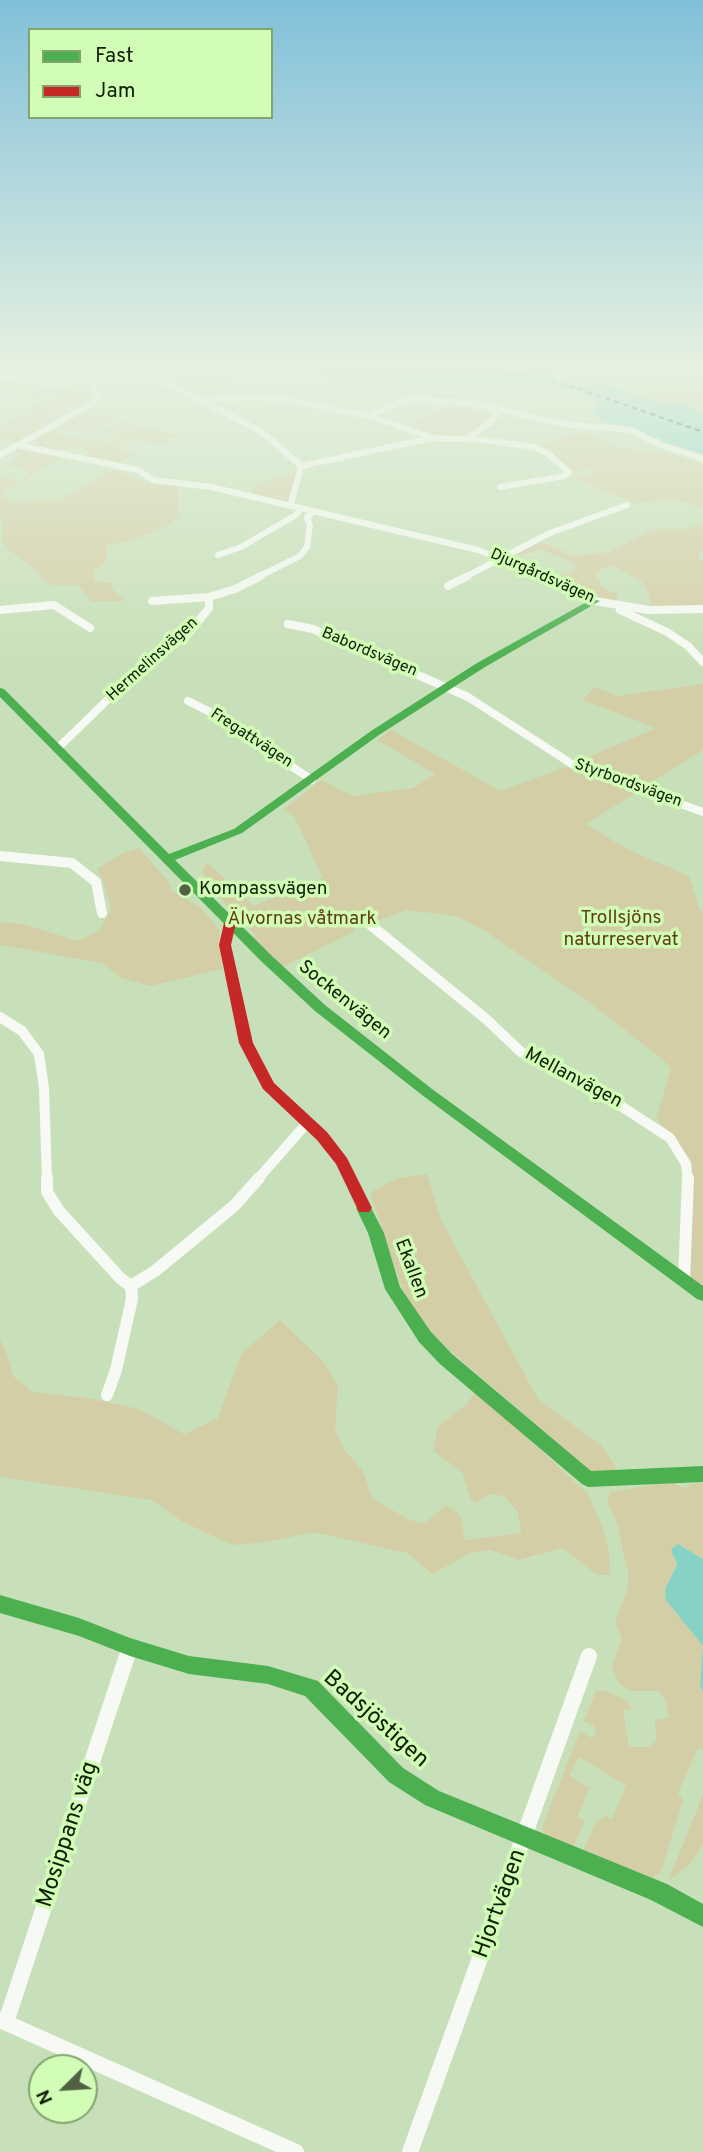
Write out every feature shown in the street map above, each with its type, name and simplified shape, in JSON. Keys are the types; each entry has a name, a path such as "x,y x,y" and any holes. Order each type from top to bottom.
{"street":[{"name":"Djurgårdsvägen","path":"130,468 153,480 199,484 478,550 504,558 594,601 649,610 703,609"},
{"path":"291,504 301,468"},
{"path":"500,487 564,476 569,472 565,468"},
{"path":"448,586 550,533 626,505"},
{"path":"218,555 241,547 296,515 302,508"},
{"name":"Hermelinsvägen","path":"152,601 209,597 235,589 300,556 307,547 310,525 307,518 313,512"},
{"name":"Hermelinsvägen","path":"58,748 135,673 189,633 209,608 209,597"},
{"path":"167,859 238,831 375,733 498,654 594,601 641,618 667,632 688,646 703,662"},
{"path":"0,610 54,605 90,628"},
{"name":"Babordsvägen","path":"289,624 313,629 447,687"},
{"name":"Styrbordsvägen","path":"447,687 485,707 566,762 703,812"},
{"name":"Sockenvägen","path":"0,691 230,923 320,1008 428,1092 703,1295"},
{"name":"Fregattvägen","path":"188,702 210,712 312,780"},
{"path":"0,856 72,863 96,882 102,913"},
{"name":"Mellanvägen","path":"368,922 486,1019 521,1052 601,1093 670,1138 686,1164 688,1178 684,1280"},
{"name":"Ekallen","path":"230,923 225,945 246,1043 268,1086 331,1146 342,1162 368,1213 393,1289 408,1315 446,1359 588,1479 703,1474"},
{"path":"0,1017 22,1031 39,1055 44,1088 47,1192 59,1211 121,1279 131,1286"},
{"path":"131,1286 155,1271 234,1206 307,1123"},
{"path":"107,1395 116,1370 132,1299 131,1286"},
{"name":"Badsjöstigen","path":"0,1604 79,1627 130,1647 189,1665 268,1675 311,1688 396,1776 432,1798 659,1892 703,1916"},
{"name":"Mosippans väg","path":"3,2021 130,1647"},
{"name":"Hjortvägen","path":"410,2152 589,1656"},
{"path":"3,2021 296,2152"}],"green space":[{"path":"21,468 42,468 3,493 3,496 14,501 59,500 116,470 150,484 178,486 179,517 165,527 134,540 107,546 106,562 93,570 95,581 111,583 111,588 123,601 92,602 78,585 50,585 26,562 7,549 1,539 4,527 0,519 0,476 21,481 28,474"},
{"path":"568,468 588,468 573,472"},
{"path":"591,468 703,468 703,509 692,503 668,500 635,503 574,478 597,473"},
{"path":"297,471 287,502 250,494 257,484"},
{"path":"703,524 703,550 698,557 703,562 703,607 652,606 641,581 612,566 601,569 595,576 603,588 618,594 615,603 601,600 556,578 576,568 572,562 540,550 511,557 541,542 575,556 609,552 653,529 686,529"},
{"path":"703,684 703,750 647,785 579,761 656,728 582,700 595,687 617,696"},
{"name":"Trollsjöns naturreservat","path":"391,730 501,791 565,767 639,791 586,824 627,849 689,876 700,910 703,911 703,1289 690,1279 692,1161 656,1118 671,1069 662,1059 586,1000 485,931 456,916 407,910 374,922 370,915 353,923 354,932 282,967 253,938 256,936 225,904 202,872 207,862 254,906 323,878 294,816 284,809 321,780 353,796 413,788 435,774 377,740"},
{"path":"139,848 168,881 171,890 201,908 219,929 222,969 151,986 121,978 102,963 0,945 0,922 23,924 78,941 100,930 111,908 97,869 120,854"},
{"path":"427,1174 441,1220 538,1399 602,1446 618,1471 599,1474 591,1471 434,1337 405,1297 370,1193 396,1179"},
{"path":"280,1320 323,1361 338,1386 335,1429 344,1449 363,1471 372,1498 409,1520 425,1523 446,1505 460,1515 465,1540 521,1533 518,1512 504,1496 490,1494 475,1503 471,1500 462,1472 433,1451 438,1426 466,1405 474,1394 483,1397 588,1494 609,1551 610,1575 597,1575 563,1548 518,1560 490,1550 473,1552 432,1574 407,1553 313,1532 269,1542 232,1545 181,1521 152,1500 0,1477 0,1340 13,1376 33,1392 88,1398 139,1409 184,1434 218,1418 241,1354"},
{"path":"672,1482 683,1488 703,1483 703,1559 678,1544 673,1557 677,1564 666,1587 665,1599 703,1646 700,1684 703,1692 703,1749 698,1748 678,1793 683,1800 661,1872 651,1879 583,1852 595,1823 605,1816 612,1819 626,1785 579,1757 569,1776 590,1788 577,1817 585,1821 573,1848 545,1835 542,1827 580,1731 592,1738 596,1733 594,1726 584,1721 596,1691 607,1691 626,1700 632,1709 623,1710 629,1747 648,1747 656,1741 655,1720 669,1718 665,1699 658,1691 630,1691 618,1682 612,1666 622,1638 615,1622 628,1587 628,1573 618,1527 607,1501 611,1492"},
{"path":"703,1795 703,1845 690,1864 668,1881"}],"water":[{"path":"678,1544 703,1559 703,1646 665,1599 666,1587 677,1565 671,1549"},
{"path":"703,1646 703,1692 700,1684"}],"traffic: fast":[{"path":"167,859 238,831 375,733 481,665 595,601"},
{"path":"0,691 267,959 320,1008 427,1092 703,1295"},
{"path":"364,1208 376,1233 393,1289 425,1337 446,1359 588,1479 703,1474"},
{"path":"0,1604 79,1627 130,1647 189,1665 268,1675 311,1688 396,1775 432,1798 659,1892 703,1916"}],"traffic: jam":[{"path":"230,923 225,945 246,1043 268,1086 322,1136 342,1162 364,1208"}],"place":[{"name":"Kompassvägen","path":"185,890"}],"park label":[{"name":"Älvornas våtmark","path":"302,920"}]}
